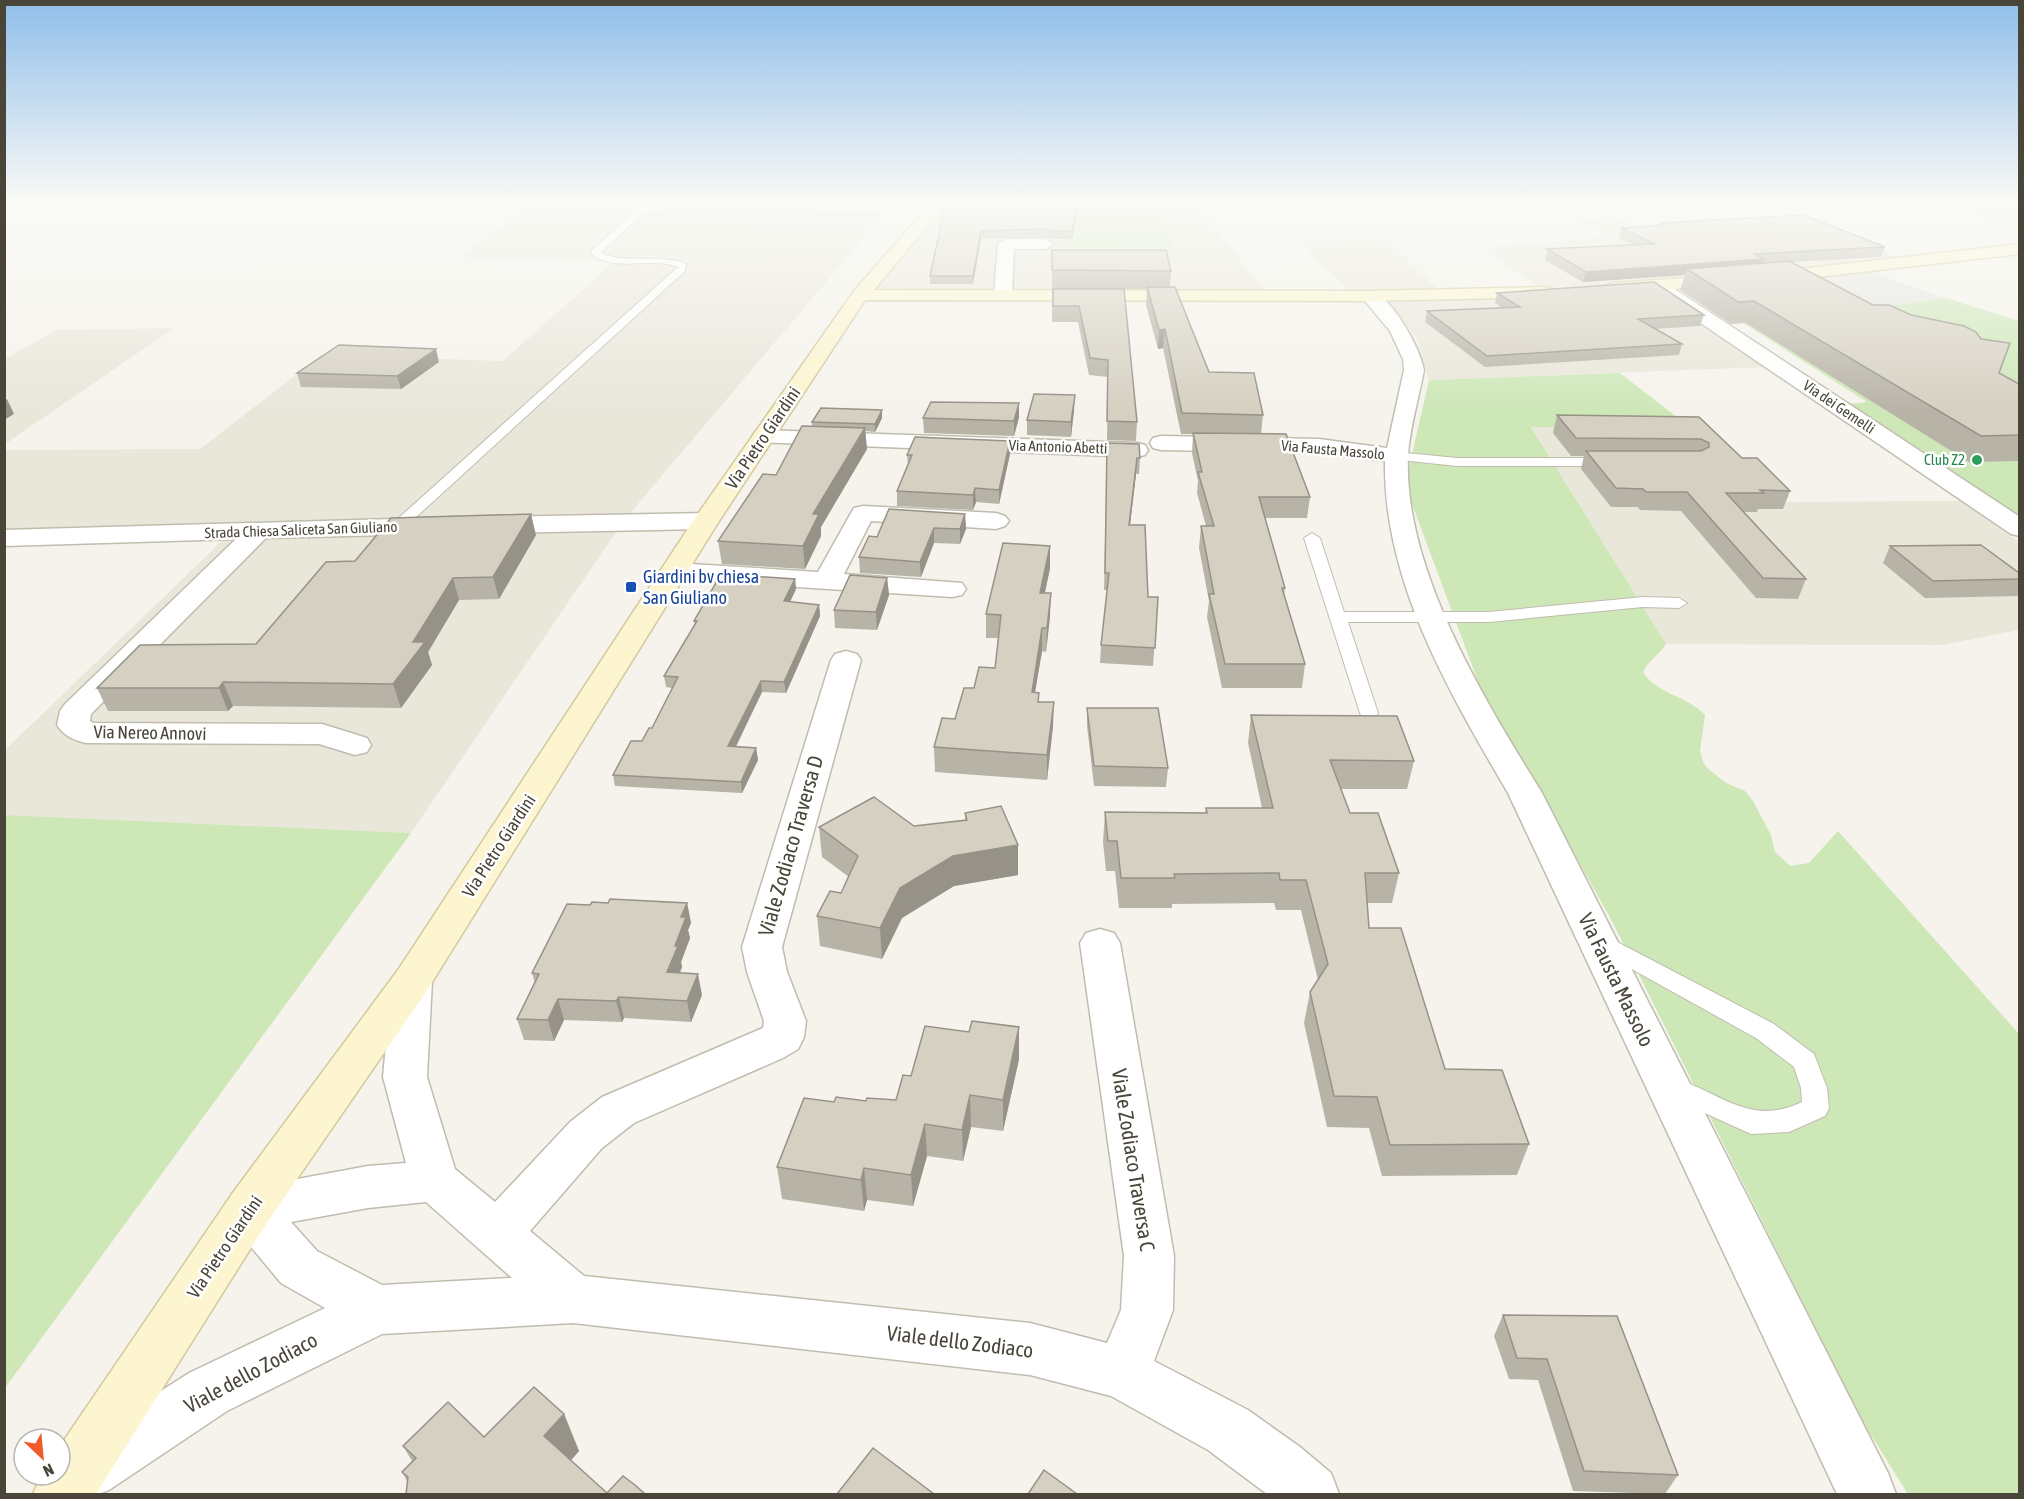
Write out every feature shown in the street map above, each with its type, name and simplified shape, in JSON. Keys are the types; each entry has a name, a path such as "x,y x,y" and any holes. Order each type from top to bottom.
{"main road":[{"name":"Via Pietro Giardini","path":"66,1489 249,1209 412,981 706,521 860,295 880,272"},
{"path":"1600,289 1818,272"},
{"path":"860,295 1370,296 1566,291"}],"street":[{"path":"1003,296 1004,272"},
{"name":"Via dei Gemelli","path":"1658,286 2019,529"},
{"name":"Via Fausta Massolo","path":"1370,296 1392,321 1413,359 1414,370 1396,456 1397,502 1412,563 1434,619 1481,720 1525,793 1867,1494"},
{"name":"Via Antonio Abetti","path":"763,437 1137,450"},
{"name":"Via Fausta Massolo","path":"1161,443 1297,445 1396,456"},
{"path":"827,581 863,513 996,521"},
{"name":"Strada Chiesa Saliceta San Giuliano","path":"4,538 463,525 706,521"},
{"name":"Via Nereo Annovi","path":"259,531 76,711 73,725 86,733 322,734 355,746"},
{"path":"675,571 952,589"},
{"name":"Viale Zodiaco Traversa D","path":"496,1235 586,1135 618,1110 768,1046 783,1037 784,1022 767,972 762,947 846,660"},
{"name":"Viale Zodiaco Traversa C","path":"1100,943 1149,1256 1147,1310 1122,1373"},
{"path":"412,981 405,1077 435,1181 573,1299"},
{"path":"249,1209 368,1187 435,1181"},
{"path":"249,1209 299,1267 377,1310"},
{"name":"Viale dello Zodiaco","path":"66,1489 208,1392 377,1310 573,1299 1030,1349 1122,1373 1228,1430 1280,1467 1310,1494"}],"lane":[{"path":"397,527 679,272"},
{"path":"1396,456 1457,462 1624,462"},
{"path":"1312,538 1369,713"},
{"path":"1338,617 1434,619 1489,617 1643,602 1679,603"},
{"path":"1596,938 1765,1030 1805,1061 1814,1089 1816,1108 1788,1121 1750,1123 1666,1084"}],"shaded area":[{"path":"603,272 835,272 626,518 5,532 4,450 200,449 322,355 503,361"},
{"path":"891,272 1250,272 1266,293 875,291"},
{"path":"1331,272 1420,272 1438,290 1540,287 1518,272 1758,272 1646,283 1764,367 1429,380 1417,339 1382,291 1350,291"},
{"path":"1869,272 1946,298 1858,310 1709,309 1687,294"},
{"path":"174,328 5,444 5,359 56,330"},
{"path":"1531,426 1692,429 1786,502 1960,501 2019,542 2019,630 1942,645 1666,644"},
{"path":"618,529 411,833 5,815 5,750 224,539"}],"green space":[{"name":"Club Z2","path":"1946,298 2019,321 2019,516 1848,404 1867,402 1721,309 1858,310"},
{"path":"1620,373 1692,429 1531,427 1666,644 1643,672 1656,685 1690,703 1705,715 1700,751 1703,762 1726,783 1745,791 1753,801 1771,835 1775,852 1790,866 1809,863 1838,831 2019,1034 2019,1494 1908,1494 1861,1419 1612,921 1479,684 1405,485 1429,380"},
{"path":"4,815 411,833 5,1388"}],"building":[{"path":"931,272 974,272 973,276 930,276"},
{"path":"1692,272 1810,272 1873,305 1889,305 1911,315 1964,326 1976,332 1981,339 2010,343 1999,373 2019,384 2019,435 1981,436 1754,301 1738,302"},
{"path":"1654,282 1704,315 1638,319 1682,344 1487,356 1427,311 1520,307 1497,293"},
{"path":"1147,287 1175,287 1209,372 1254,373 1263,415 1182,413 1165,329 1159,330"},
{"path":"1053,289 1124,289 1137,422 1107,421 1108,360 1090,358 1079,306 1053,306"},
{"path":"339,345 436,349 397,376 297,373"},
{"path":"1034,394 1075,395 1071,422 1027,420"},
{"path":"931,402 1019,403 1014,421 923,418"},
{"path":"821,408 882,410 875,424 812,422"},
{"path":"1557,415 1699,417 1742,458 1757,458 1790,491 1760,490 1764,493 1726,493 1806,579 1763,578 1687,492 1646,492 1643,489 1616,488 1586,451 1701,451 1709,447 1709,443 1701,439 1576,438"},
{"path":"802,426 865,428 813,514 819,514 803,546 718,541 763,474 776,475"},
{"path":"1193,433 1286,434 1310,497 1259,497 1285,588 1282,588 1305,664 1225,664 1209,594 1214,594 1201,526 1214,526 1198,472 1202,472"},
{"path":"915,437 1010,441 999,490 975,488 973,495 897,491 912,455 907,455"},
{"path":"1107,443 1139,444 1140,458 1137,458 1129,525 1145,525 1148,597 1158,597 1155,648 1101,645 1109,573 1105,573"},
{"path":"889,509 965,514 960,529 934,528 920,562 859,557 869,536 877,537"},
{"path":"531,514 493,577 453,578 413,642 425,642 393,684 223,682 219,688 97,688 140,645 256,644 326,562 355,561 391,518"},
{"path":"1003,543 1050,546 1040,593 1051,593 1047,628 1042,628 1032,692 1039,693 1038,702 1054,702 1047,755 934,747 942,718 955,719 964,688 974,688 979,667 995,668 1001,615 986,614"},
{"path":"1981,545 2019,573 2019,579 1933,581 1890,546"},
{"path":"721,574 795,579 784,601 819,605 784,682 761,681 728,746 756,748 741,782 613,775 631,741 642,741 649,728 652,728 678,677 664,676 697,621 694,621"},
{"path":"850,575 887,578 876,612 834,610"},
{"path":"1087,708 1158,708 1168,768 1094,766"},
{"path":"1251,715 1397,716 1414,761 1330,760 1350,813 1378,813 1399,873 1365,873 1369,928 1401,928 1445,1069 1502,1070 1529,1144 1390,1145 1377,1097 1334,1096 1310,992 1328,964 1306,880 1280,880 1279,873 1174,874 1175,878 1121,878 1117,841 1108,841 1105,812 1207,813 1206,808 1273,808"},
{"path":"874,797 914,826 967,820 965,813 1001,806 1018,845 953,856 900,888 880,928 817,916 830,891 841,893 858,856 819,827"},
{"path":"610,899 687,903 681,917 686,917 675,946 678,946 667,972 698,974 687,1001 619,997 616,1001 558,999 548,1020 517,1019 539,974 532,973 567,904 608,903"},
{"path":"972,1021 1019,1027 1003,1100 970,1095 962,1130 925,1124 911,1175 864,1168 861,1180 777,1167 804,1098 834,1102 836,1097 866,1101 867,1098 896,1100 903,1075 911,1076 925,1026 969,1032"},
{"path":"1503,1315 1617,1316 1678,1475 1584,1471 1547,1359 1517,1358"},
{"path":"534,1387 564,1414 544,1436 607,1493 623,1476 645,1494 406,1494 408,1477 402,1472 416,1458 403,1446 448,1402 484,1437"},
{"path":"873,1448 934,1494 837,1494"},
{"path":"1044,1470 1077,1494 1028,1494"}],"place":[{"name":"Club Z2","path":"1977,460"},
{"name":"Giardini bv chiesa San Giuliano","path":"631,587"}]}
